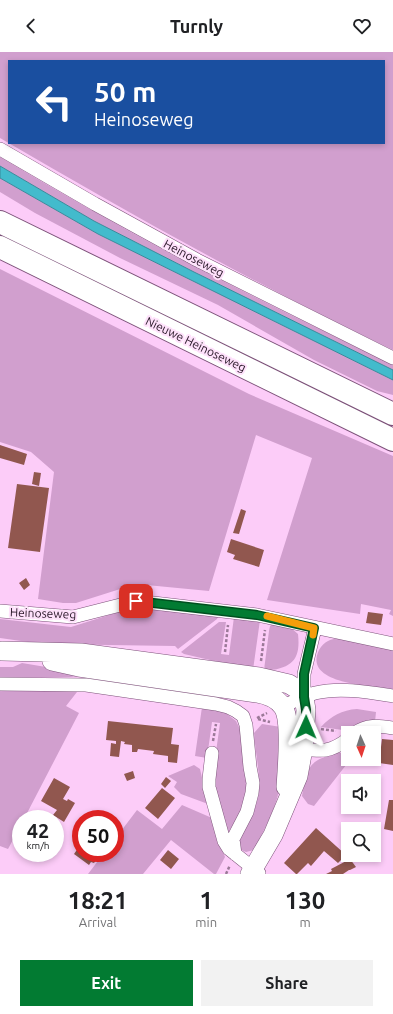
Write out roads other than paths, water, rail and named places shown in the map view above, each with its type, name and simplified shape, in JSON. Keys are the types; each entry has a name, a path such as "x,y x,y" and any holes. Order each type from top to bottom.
{"highway":[{"path":"0,211 46,245"},
{"name":"Nieuwe Heinoseweg","path":"0,222 393,414"},
{"name":"Nieuwe Heinoseweg","path":"0,247 393,440"}],"main road":[{"path":"1,651 81,653 259,677 288,684 297,689 304,697 306,710 284,804 273,835 255,872"},
{"path":"1,651 79,666 265,694 277,700 283,706 296,748"}],"street":[{"name":"Heinoseweg","path":"0,149 95,204 197,260 393,358"},
{"name":"Heinoseweg","path":"0,611 74,617 136,601 257,615 393,644"},
{"path":"304,697 304,674 314,628"},
{"path":"0,684 86,685 216,704 228,707 243,716 246,725 253,783 251,802 233,839 235,854"},
{"path":"283,706 317,693 338,690 368,692 393,696"},
{"path":"381,727 393,728"},
{"path":"296,748 329,750 341,744"},
{"path":"212,754 209,778 212,798 224,841 229,849 255,872"}]}
